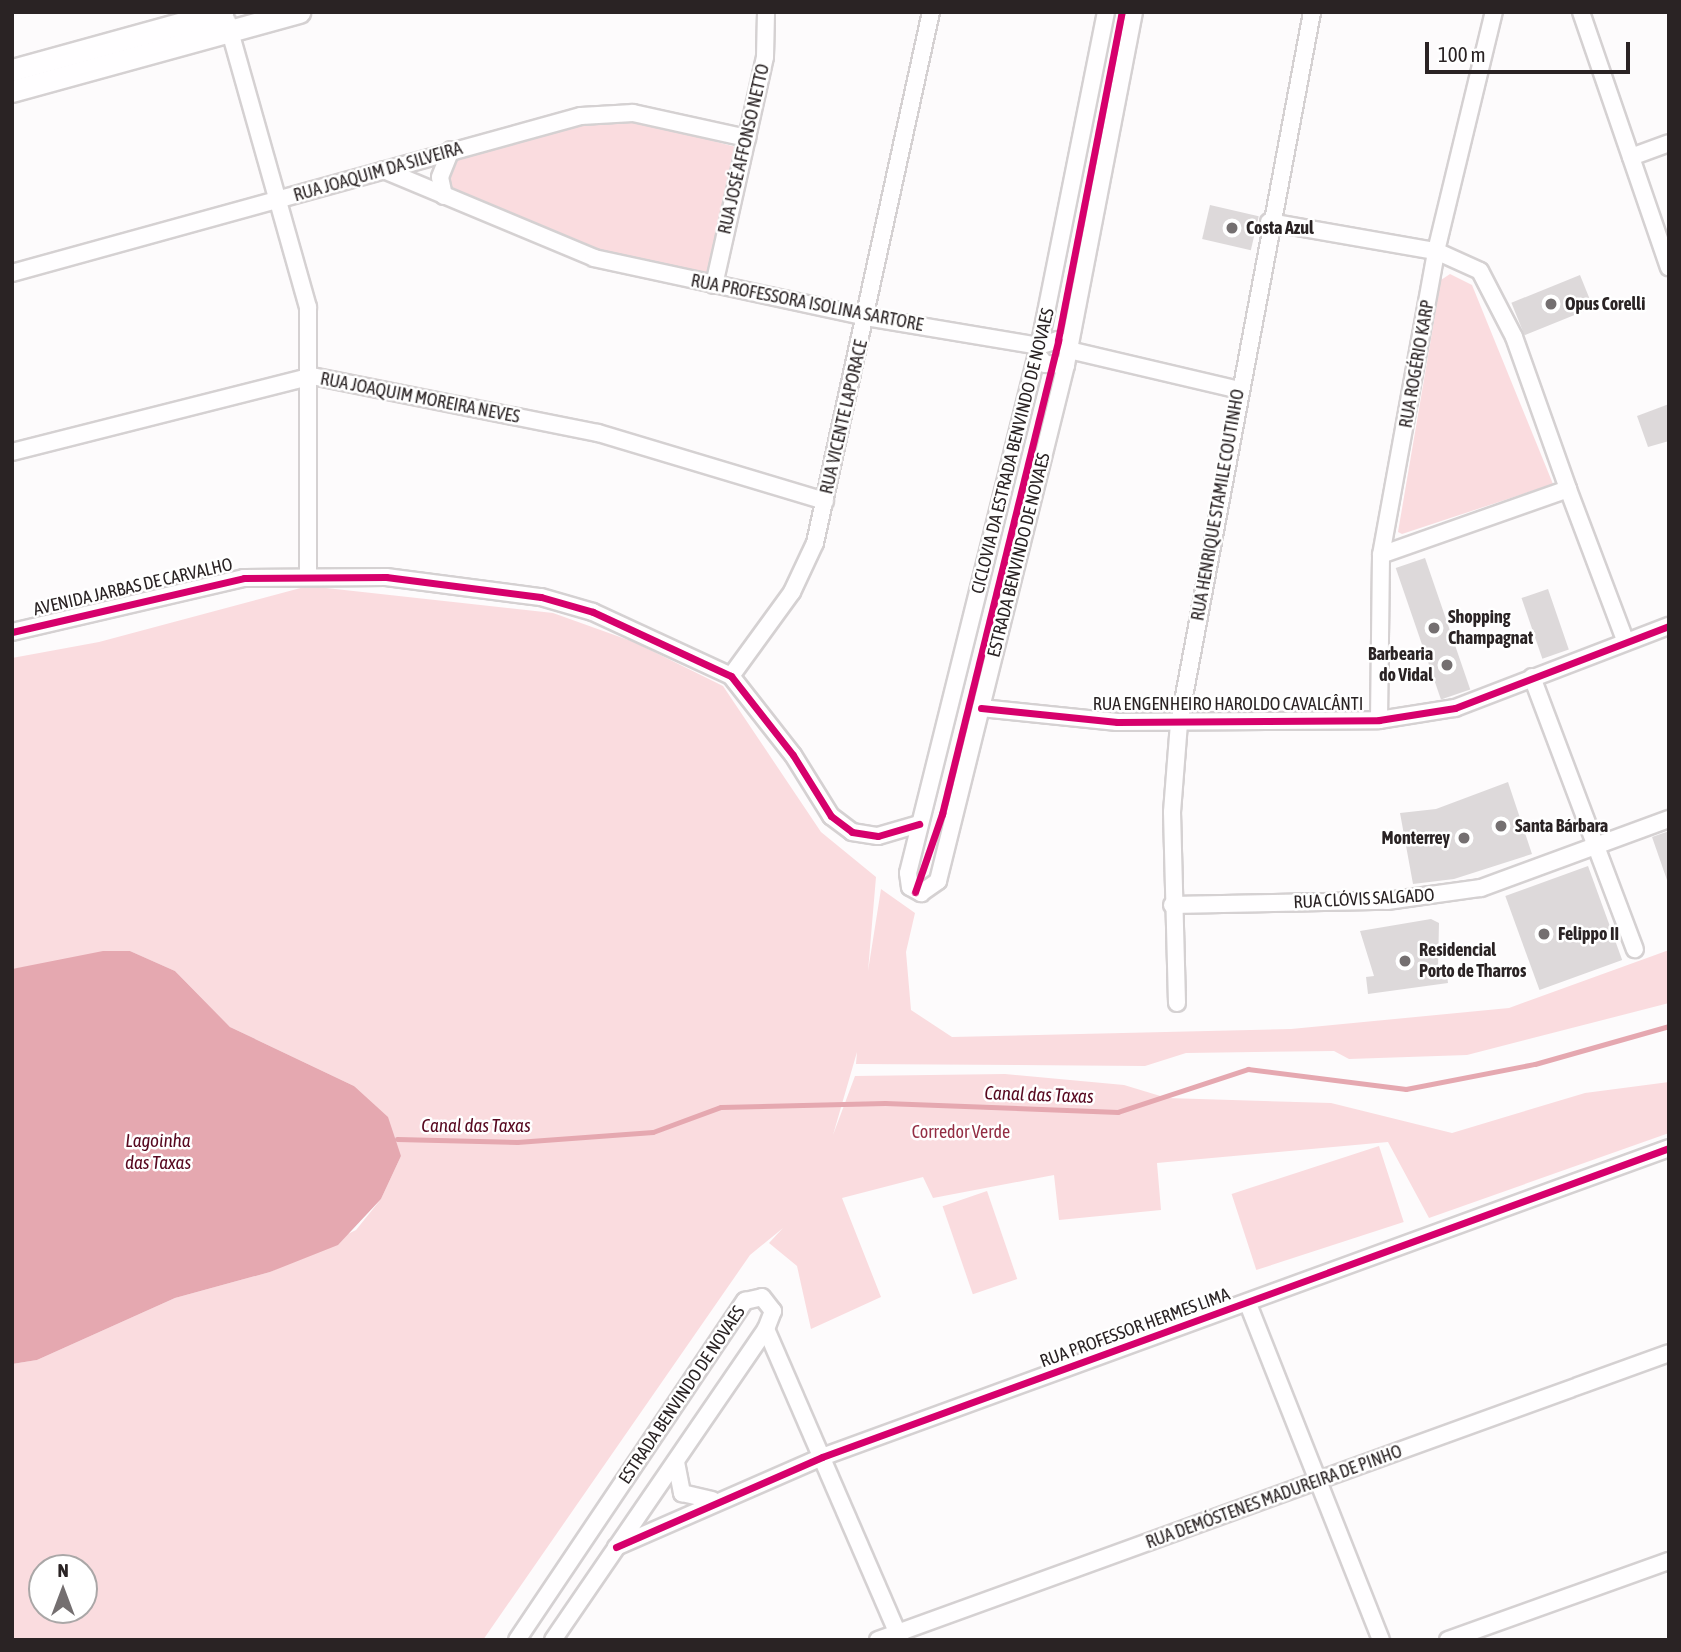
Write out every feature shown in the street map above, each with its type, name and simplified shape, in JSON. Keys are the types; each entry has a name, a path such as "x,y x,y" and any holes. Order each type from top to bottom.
{"street":[{"path":"12,71 226,18 299,12"},
{"name":"RUA JOSÉ AFFONSO NETTO","path":"713,285 765,57 766,12"},
{"name":"RUA VICENTE LAPORACE","path":"731,676 805,570 825,501 931,12"},
{"name":"ESTRADA BENVINDO DE NOVAES","path":"1106,12 1038,350 907,880 921,893 938,881 1068,357 1134,12"},
{"name":"RUA HENRIQUE STAMILE COUTINHO","path":"1177,1003 1172,905 1179,723 1269,222 1312,12"},
{"name":"RUA ROGÉRIO KARP","path":"1379,720 1381,555 1436,251 1493,12"},
{"path":"1581,12 1669,267"},
{"path":"12,91 226,18"},
{"path":"226,18 281,200 308,307 312,376 308,574"},
{"name":"RUA JOAQUIM DA SILVEIRA","path":"12,273 281,200 451,150 606,111 747,138"},
{"path":"1631,157 1669,144"},
{"path":"444,196 440,177 451,150"},
{"name":"RUA PROFESSORA ISOLINA SARTORE","path":"384,170 567,250 713,285 1038,350 1058,340 1068,357 1239,390"},
{"path":"1269,222 1436,251 1468,264 1490,284 1625,640"},
{"path":"1038,350 1045,364 1068,357"},
{"name":"RUA JOAQUIM MOREIRA NEVES","path":"12,452 312,376 598,433 825,501"},
{"path":"1381,555 1568,489"},
{"name":"AVENIDA JARBAS DE CARVALHO","path":"12,632 194,586 308,574 463,584 541,597 593,612 731,676 840,825 878,836 919,824"},
{"name":"RUA ENGENHEIRO HAROLDO CAVALCÂNTI","path":"981,708 1179,723 1379,720 1455,708 1625,640 1669,626"},
{"path":"1532,677 1635,949"},
{"name":"RUA CLÓVIS SALGADO","path":"1172,905 1422,898 1512,880 1596,845 1669,819"},
{"name":"RUA PROFESSOR HERMES LIMA","path":"616,1547 715,1500 822,1457 1248,1304 1669,1148"},
{"name":"ESTRADA BENVINDO DE NOVAES","path":"517,1640 750,1297 762,1297 772,1305 766,1329 553,1640"},
{"path":"1248,1304 1381,1640"},
{"path":"766,1329 899,1636"},
{"name":"RUA DEMÓSTENES MADUREIRA DE PINHO","path":"878,1640 899,1636 1669,1353"},
{"path":"676,1462 682,1493 715,1500"},
{"path":"1448,1640 1669,1561"}],"green space":[{"path":"595,121 641,122 736,147 711,276 570,246 451,191 444,175 452,157"},
{"path":"1450,274 1472,285 1553,484 1402,534 1398,532 1441,280"},
{"name":"Corredor Verde","path":"308,586 553,613 634,642 723,686 821,832 876,877 868,971 881,889 915,913 906,952 911,1010 952,1037 1291,1029 1509,1008 1669,950 1669,1003 1467,1055 1349,1059 1334,1051 1186,1053 1145,1066 856,1064 857,1052 833,1135 855,1076 1005,1074 1124,1085 1167,1098 1331,1103 1452,1133 1585,1093 1669,1082 1669,1133 1429,1218 1388,1142 1157,1163 1161,1210 1059,1220 1054,1175 933,1198 923,1177 842,1198 881,1297 811,1329 797,1266 769,1243 783,1228 750,1255 483,1640 12,1640 12,1364 37,1360 175,1298 270,1272 356,1230 381,1199 401,1156 354,1086 230,1027 175,971 130,951 12,969 12,658 99,642"},
{"path":"1379,1146 1404,1222 1256,1270 1232,1194"},
{"path":"987,1191 1017,1279 973,1294 943,1206"}],"water":[{"name":"Lagoinha das Taxas","path":"103,951 130,951 175,971 230,1027 354,1086 388,1117 401,1156 381,1199 338,1245 270,1272 175,1298 37,1360 12,1364 12,969"}],"building":[{"name":"Costa Azul","path":"1210,205 1259,216 1251,250 1202,239"},
{"name":"Opus Corelli","path":"1580,275 1593,307 1524,335 1511,303"},
{"path":"1669,404 1669,441 1648,447 1637,416"},
{"name":"Shopping Champagnat","path":"1425,558 1470,689 1441,700 1396,568"},
{"path":"1548,589 1569,650 1542,659 1522,598"},
{"path":"1508,782 1532,854 1454,879 1413,884 1400,813 1436,809"},
{"path":"1669,831 1669,880 1667,880 1652,837"},
{"path":"1588,866 1622,960 1540,990 1505,896"},
{"name":"Residencial Porto de Tharros","path":"1431,919 1439,923 1438,968 1446,966 1448,983 1368,994 1366,977 1374,976 1360,931"}],"waterway":[{"name":"Canal das Taxas","path":"397,1139 517,1142 653,1132 721,1107 885,1103 1118,1112 1248,1069 1406,1089 1535,1064 1669,1026"}],"cycle path":[{"name":"CICLOVIA DA ESTRADA BENVINDO DE NOVAES","path":"915,892 942,814 1058,340 1122,12"},
{"path":"12,632 244,578 386,577 541,597 593,612 731,676 793,755 831,816 852,832 878,836 919,824"},
{"path":"981,708 1117,722 1379,720 1455,708 1669,626"},
{"path":"616,1547 822,1457 1669,1148"}],"place":[{"name":"Costa Azul","path":"1232,228"},
{"name":"Opus Corelli","path":"1551,304"},
{"name":"Shopping Champagnat","path":"1434,628"},
{"name":"Barbearia do Vidal","path":"1447,665"},
{"name":"Santa Bárbara","path":"1501,826"},
{"name":"Monterrey","path":"1464,838"},
{"name":"Felippo II","path":"1544,934"},
{"name":"Residencial Porto de Tharros","path":"1405,961"}]}
